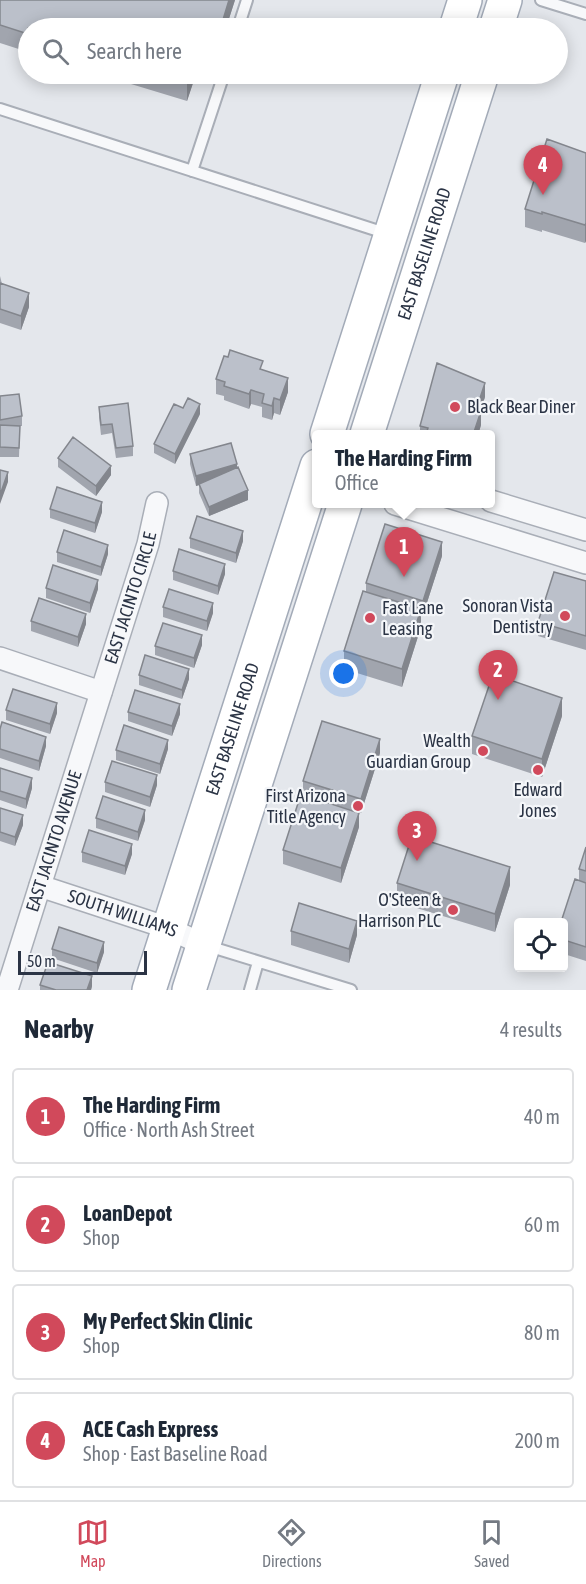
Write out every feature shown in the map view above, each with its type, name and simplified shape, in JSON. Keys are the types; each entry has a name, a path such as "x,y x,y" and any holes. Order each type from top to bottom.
{"main road":[{"path":"459,18 465,0"},
{"path":"499,18 505,0"},
{"path":"329,430 439,84"},
{"name":"EAST BASELINE ROAD","path":"369,430 479,84"},
{"name":"EAST BASELINE ROAD","path":"148,990 312,482"},
{"name":"EAST BASELINE ROAD","path":"189,990 344,508"}],"street":[{"path":"495,502 586,530"},
{"name":"EAST JACINTO CIRCLE","path":"101,692 148,544 157,503"},
{"path":"408,508 586,563"},
{"path":"0,658 101,692"},
{"name":"EAST JACINTO AVENUE","path":"7,990 101,692"},
{"name":"SOUTH WILLIAMS","path":"40,886 168,928 204,945"}],"lane":[{"path":"241,18 247,0"},
{"path":"541,0 586,14"},
{"path":"192,171 221,84"},
{"path":"0,109 391,235"},
{"path":"204,945 351,990"},
{"path":"250,990 258,962"}],"building":[{"path":"0,0 229,0 224,18 18,18 18,31 0,25"},
{"path":"547,139 586,153 585,225 525,209"},
{"path":"0,283 29,293 21,316 0,309"},
{"path":"230,350 263,361 260,369 288,378 280,400 274,398 272,406 262,403 264,394 251,390 249,394 224,386 225,382 216,379 224,356 228,357"},
{"name":"Black Bear Diner","path":"437,363 485,383 476,410 481,411 475,430 427,430 428,428 420,426"},
{"path":"19,394 22,416 0,420 0,396"},
{"path":"188,398 200,404 175,454 154,444 174,404 183,408"},
{"path":"128,403 133,446 116,448 112,424 101,425 99,407"},
{"path":"0,425 20,426 19,448 0,447"},
{"path":"73,437 111,466 96,486 58,458"},
{"path":"231,443 237,464 196,476 190,454"},
{"path":"238,467 248,490 209,507 199,484"},
{"path":"0,470 8,472 0,495"},
{"path":"57,487 102,502 95,523 50,509"},
{"path":"197,516 243,531 236,553 190,538"},
{"path":"385,524 442,542 423,601 366,583"},
{"path":"64,530 108,545 101,567 57,552"},
{"path":"179,549 225,564 218,586 173,571"},
{"path":"53,565 98,580 90,603 46,588"},
{"name":"Sonoran Vista Dentistry","path":"554,572 586,581 586,636 538,622"},
{"path":"169,589 213,603 207,621 163,607"},
{"path":"363,591 421,609 402,669 344,651"},
{"path":"39,598 86,614 78,637 31,621"},
{"path":"163,623 202,635 194,658 155,646"},
{"path":"145,655 189,669 182,690 139,675"},
{"path":"493,674 562,698 542,759 472,736"},
{"path":"13,689 57,703 50,724 6,710"},
{"path":"135,690 180,704 172,726 128,712"},
{"path":"322,721 380,739 361,799 303,781"},
{"path":"2,722 46,737 39,761 0,749"},
{"path":"124,725 168,740 160,764 116,750"},
{"path":"112,761 157,775 150,797 105,782"},
{"path":"0,768 32,778 26,799 0,791"},
{"path":"301,794 359,813 341,868 283,850"},
{"path":"103,796 145,810 138,832 96,818"},
{"path":"0,808 23,815 15,837 0,832"},
{"path":"89,830 132,844 125,866 82,852"},
{"path":"412,836 510,867 495,914 397,883"},
{"path":"586,847 586,871 579,869"},
{"path":"575,879 586,883 586,947 568,941 568,918 562,918"},
{"path":"299,903 357,921 349,949 291,931"},
{"path":"59,927 104,942 97,963 52,949"},
{"path":"48,962 92,976 87,990 56,990 40,985"}],"place":[{"name":"ACE Cash Express","path":"543,195"},
{"name":"Black Bear Diner","path":"455,407"},
{"name":"The Harding Firm","path":"404,577"},
{"name":"Sonoran Vista Dentistry","path":"565,616"},
{"name":"Fast Lane Leasing","path":"370,618"},
{"name":"LoanDepot","path":"498,700"},
{"name":"Wealth Guardian Group","path":"483,751"},
{"name":"Edward Jones","path":"538,770"},
{"name":"First Arizona Title Agency","path":"358,806"},
{"name":"My Perfect Skin Clinic","path":"417,861"},
{"name":"O'Steen & Harrison PLC","path":"453,910"}]}
